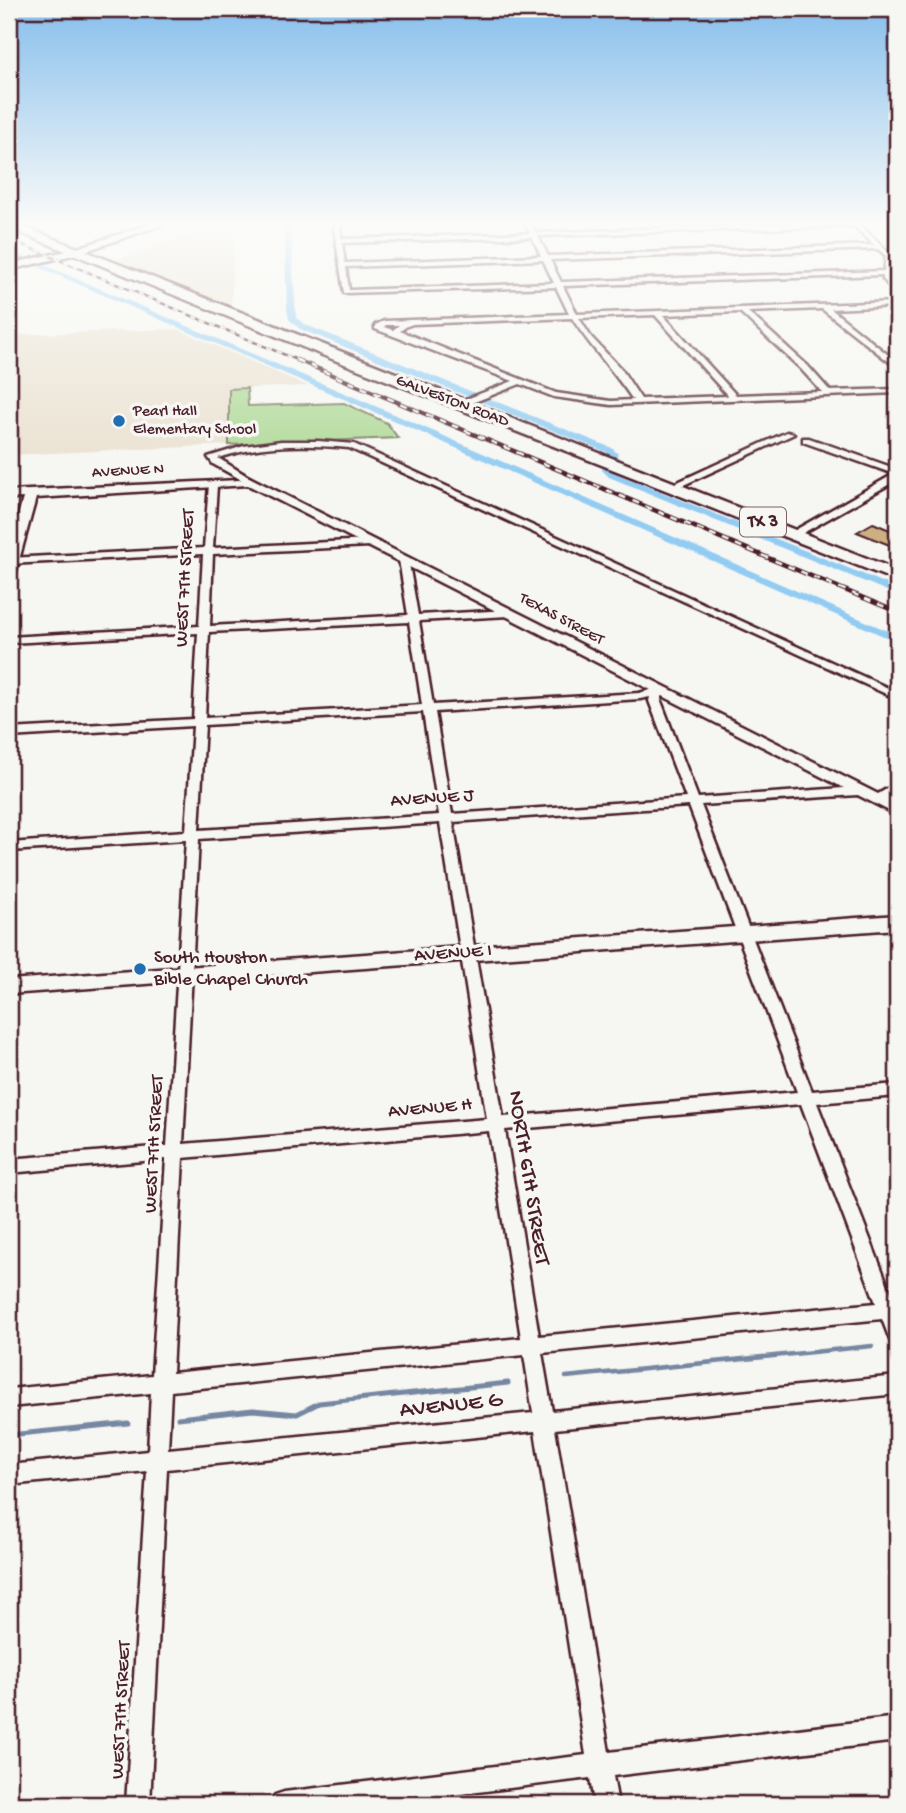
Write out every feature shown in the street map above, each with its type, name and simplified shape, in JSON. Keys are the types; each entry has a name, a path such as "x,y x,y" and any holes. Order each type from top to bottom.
{"main road":[{"name":"GALVESTON ROAD","path":"214,306 897,576"}],"street":[{"path":"569,306 588,338 619,372 639,402"},
{"path":"823,306 897,366"},
{"path":"838,306 412,322 384,324 379,327 400,332 554,395 584,401 639,402 897,391"},
{"path":"740,309 804,367 828,394"},
{"path":"657,313 680,340 716,374 734,398"},
{"path":"400,332 412,322"},
{"path":"465,403 521,381"},
{"path":"668,484 790,434"},
{"path":"806,440 897,474"},
{"name":"TEXAS STREET","path":"897,696 351,446 333,444 262,447 231,450 212,457 249,481 369,543 897,810"},
{"path":"668,484 697,466"},
{"path":"793,535 897,474"},
{"name":"AVENUE N","path":"9,495 212,486 249,481"},
{"name":"WEST 7TH STREET","path":"138,1804 212,486"},
{"path":"31,494 10,564 369,543"},
{"name":"NORTH 6TH STREET","path":"404,560 606,1804"},
{"path":"9,640 509,613"},
{"path":"9,733 640,696 658,691"},
{"path":"658,691 655,701 807,1098 893,1309 897,1334"},
{"path":"880,801 897,788"},
{"name":"AVENUE J","path":"9,847 858,790"},
{"name":"AVENUE I","path":"9,987 897,922"},
{"name":"AVENUE H","path":"9,1166 897,1090"},
{"path":"9,1398 893,1309"},
{"name":"AVENUE G","path":"9,1475 897,1385"},
{"path":"284,1804 897,1729"}],"shaded area":[{"path":"177,329 308,386 229,389 229,445 9,455 9,335"}],"green space":[{"path":"247,388 248,406 344,403 387,423 398,438 229,445 229,389"}],"building":[{"path":"873,523 897,533 897,548 857,532"}],"waterway":[{"path":"134,306 897,639"},
{"path":"291,306 293,319 303,327 609,450 614,454 607,470 612,475 897,592"},
{"path":"566,1377 872,1346"},
{"path":"178,1418 253,1410 297,1414 319,1403 508,1383"},
{"path":"9,1435 128,1423"}],"railway":[{"path":"168,306 302,362"},
{"path":"297,360 897,612"}],"place":[{"name":"Pearl Hall Elementary School","path":"119,421"},
{"name":"South Houston Bible Chapel Church","path":"140,969"}]}
